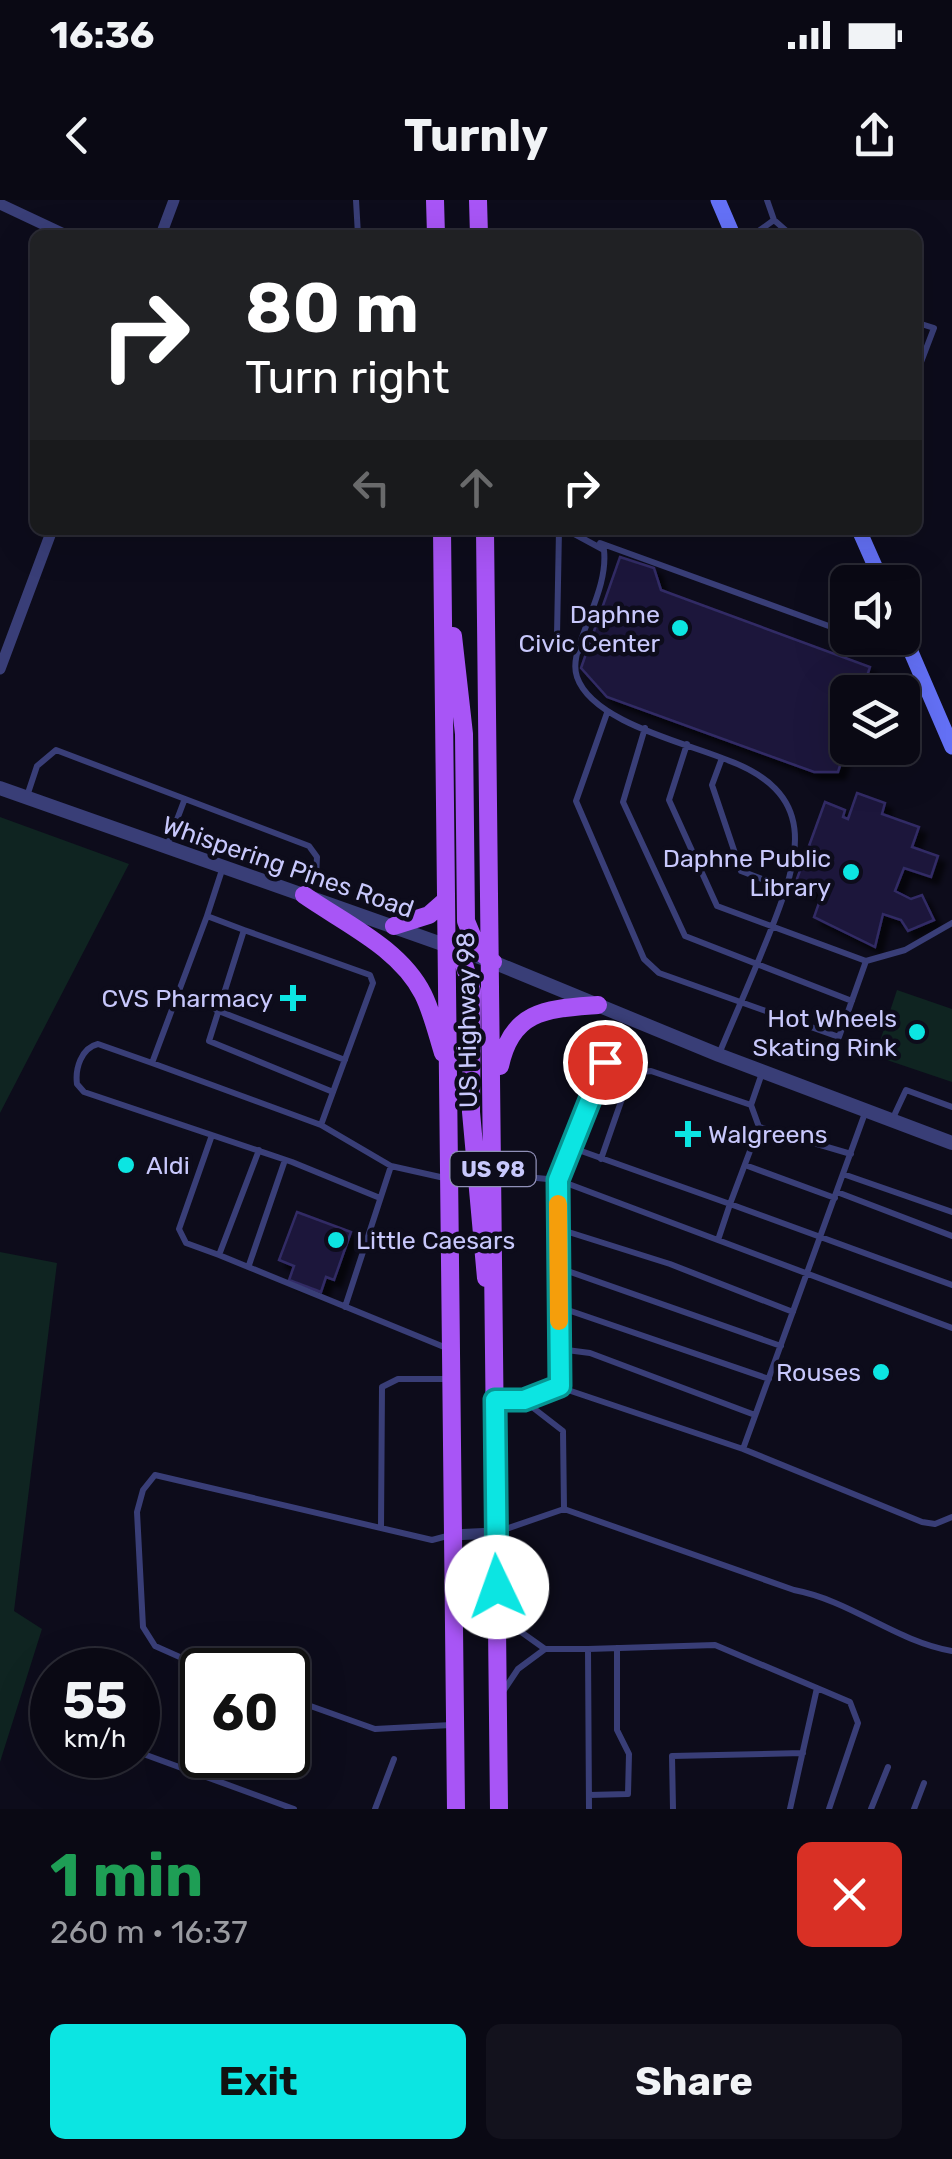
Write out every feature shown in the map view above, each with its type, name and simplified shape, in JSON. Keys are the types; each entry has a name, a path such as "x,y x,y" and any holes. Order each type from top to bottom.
{"main road":[{"path":"435,200 436,230"},
{"path":"478,200 479,230"},
{"path":"718,200 731,230"},
{"name":"US Highway 98","path":"442,535 456,1809"},
{"name":"US Highway 98","path":"484,535 499,1809"},
{"path":"861,535 874,565"},
{"path":"442,571 464,734 466,921 478,950 492,962"},
{"path":"914,655 948,724 952,746"},
{"path":"304,895 380,945 411,976 423,994 449,1071"},
{"path":"394,926 429,915 446,900"},
{"path":"448,945 464,964 472,991 472,1112 480,1248 494,1317"},
{"path":"493,1096 504,1046 513,1030 538,1013 598,1005"}],"street":[{"path":"163,230 174,200"},
{"path":"0,204 55,230"},
{"path":"0,669 50,535"},
{"name":"Whispering Pines Road","path":"0,788 222,870 448,945 718,1055 952,1142"},
{"path":"452,1534 494,1532"}],"lane":[{"path":"356,200 358,230"},
{"path":"766,200 774,220 785,230"},
{"path":"761,230 774,220"},
{"path":"922,324 934,328 922,359"},
{"path":"559,535 557,635 578,652"},
{"path":"580,535 830,626"},
{"path":"592,540 604,550 606,567 578,652 576,674 584,692 607,712 761,774 782,796 796,824 798,854 785,896 718,1055"},
{"path":"607,712 576,801 644,959 660,973 840,1037 866,961"},
{"path":"645,728 624,802 685,936 852,1001"},
{"path":"687,744 669,800 717,906 866,961 905,950 952,923"},
{"path":"27,798 38,766 56,750 308,846 317,857 316,878 304,895"},
{"path":"722,758 712,785 741,871 783,887 785,896"},
{"path":"166,849 184,801"},
{"path":"152,1064 222,870"},
{"path":"207,916 370,975 372,982 322,1126"},
{"path":"244,930 208,1034 213,1045 333,1092"},
{"path":"216,1010 345,1060"},
{"path":"380,1198 259,1150 84,1092 77,1084 84,1051 98,1044 322,1126 391,1166 450,1180"},
{"path":"560,1386 558,1180 602,1064 610,1063 631,1073 651,1071 751,1104"},
{"path":"718,1240 759,1127 751,1104 762,1072"},
{"path":"600,1159 631,1073"},
{"path":"892,1120 906,1090 952,1108"},
{"path":"742,1449 866,1110"},
{"path":"759,1127 850,1154"},
{"path":"212,1134 180,1230 186,1243 249,1264 288,1286 451,1350"},
{"path":"570,1147 952,1285"},
{"path":"220,1255 259,1150"},
{"path":"249,1264 286,1160"},
{"path":"745,1165 952,1236"},
{"path":"345,1307 391,1166"},
{"path":"493,1174 558,1180 952,1328"},
{"path":"843,1174 952,1212"},
{"path":"559,1228 652,1258 793,1312"},
{"path":"559,1268 781,1346"},
{"path":"559,1307 769,1379"},
{"path":"559,1349 590,1353 755,1415"},
{"path":"381,1528 382,1387 398,1379 451,1379"},
{"path":"495,1400 524,1400 560,1386 742,1449 922,1522 936,1524 952,1516"},
{"path":"524,1400 538,1416 563,1431 564,1510"},
{"path":"180,1657 155,1646 143,1627 137,1512 143,1490 155,1475 432,1540 452,1534"},
{"path":"494,1532 564,1510 794,1590 829,1596 918,1646 952,1652"},
{"path":"498,1614 545,1649"},
{"path":"497,1702 518,1668 545,1649 715,1646 850,1702 858,1723 829,1809"},
{"path":"588,1648 589,1809"},
{"path":"589,1795 628,1794 629,1754 617,1730 617,1648"},
{"path":"790,1809 817,1688"},
{"path":"310,1706 375,1729 455,1725"},
{"path":"673,1809 672,1756 803,1753"},
{"path":"160,1760 294,1809"},
{"path":"375,1809 394,1760"},
{"path":"871,1809 888,1767"},
{"path":"914,1809 924,1783"}],"green space":[{"path":"0,817 129,864 0,1113"},
{"name":"Hot Wheels Skating Rink","path":"897,990 952,1009 952,1082 875,1056"},
{"path":"0,1252 57,1263 14,1611 42,1629 36,1648 30,1648 30,1667 0,1762"}],"building":[{"name":"Daphne Civic Center","path":"620,557 654,568 661,590 870,667 867,675 830,675 830,765 840,765 838,772 814,772 607,697 581,668"},
{"name":"Daphne Public Library","path":"857,793 885,803 882,814 919,827 912,847 938,856 931,877 904,868 895,891 911,899 922,895 934,920 908,931 901,920 883,914 875,947 814,917 825,886 818,884 814,894 794,887 825,802 845,810 843,817 848,819"},
{"path":"297,1212 351,1232 334,1280 326,1277 321,1292 289,1280 294,1266 279,1260"}],"slow traffic":[{"path":"558,1204 559,1321"}],"place":[{"name":"Daphne Civic Center","path":"680,628"},
{"name":"Daphne Public Library","path":"851,872"},
{"name":"CVS Pharmacy","path":"293,998"},
{"name":"Hot Wheels Skating Rink","path":"917,1032"},
{"name":"Walgreens","path":"688,1134"},
{"name":"Aldi","path":"126,1165"},
{"name":"Little Caesars","path":"336,1240"},
{"name":"Rouses","path":"881,1372"}],"route":[{"path":"497,1587 495,1400 524,1400 560,1386 558,1180 605,1062"}]}
